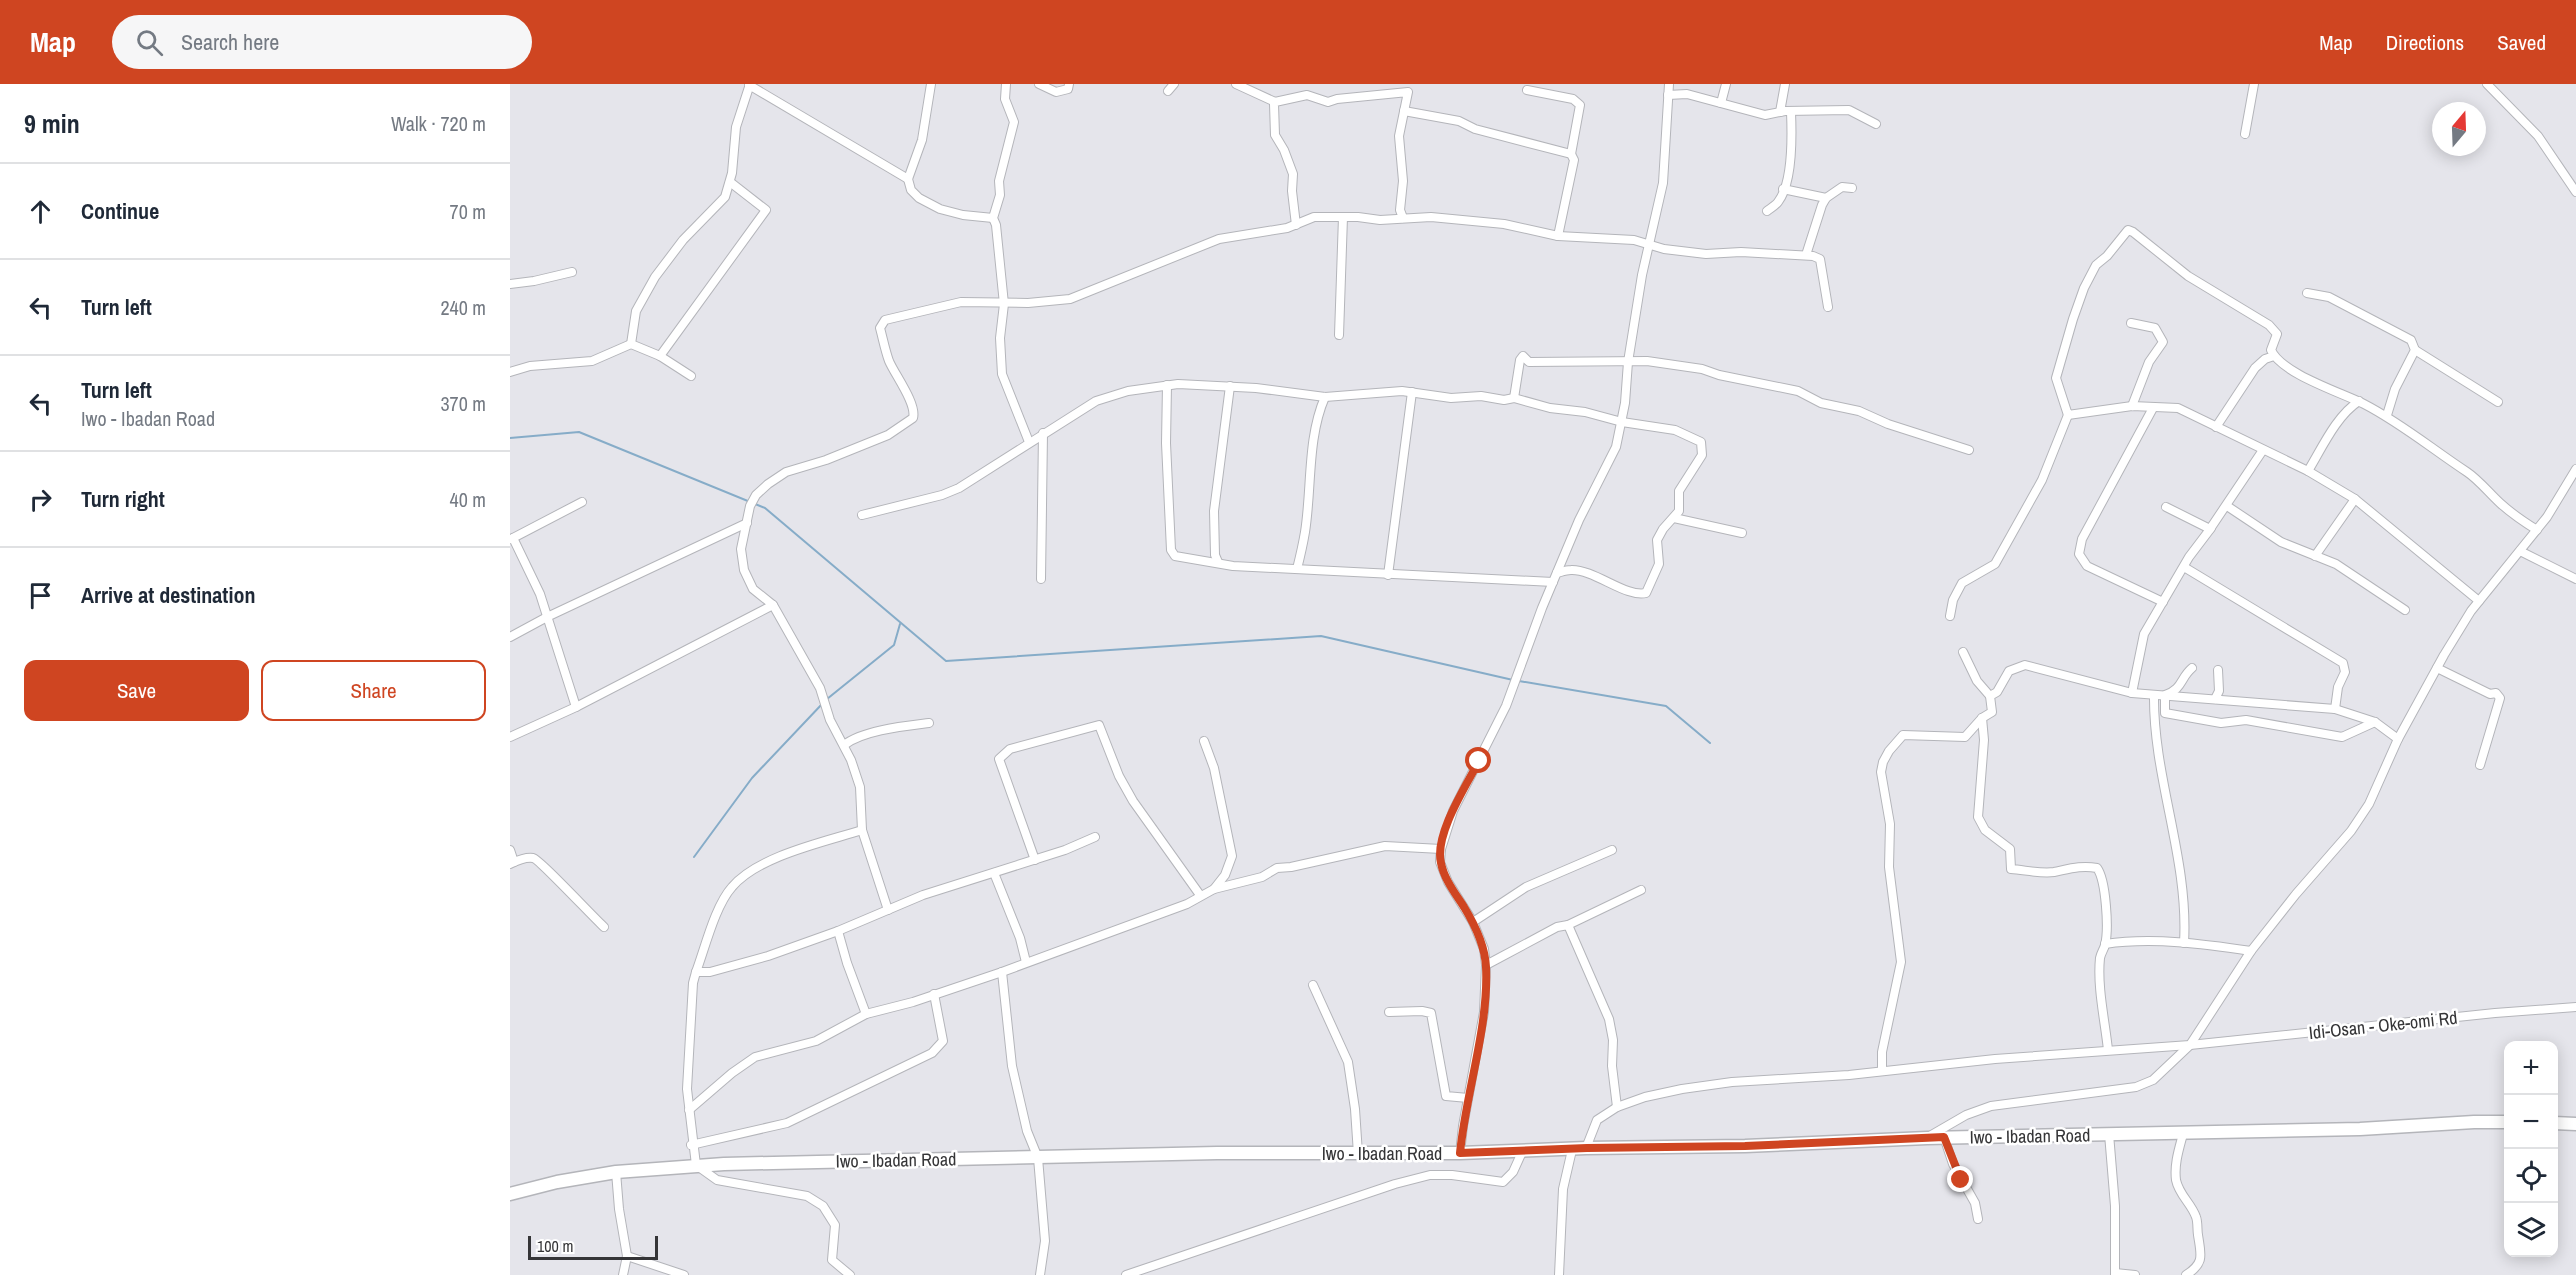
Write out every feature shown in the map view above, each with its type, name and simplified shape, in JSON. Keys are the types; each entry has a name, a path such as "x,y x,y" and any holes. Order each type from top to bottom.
{"main road":[{"name":"Iwo - Ibadan Road","path":"510,1194 557,1182 616,1172 696,1166 1217,1153 1460,1153 1587,1148 1745,1146 1944,1137 2360,1129 2504,1122"},
{"path":"2558,1123 2576,1124"}],"street":[{"path":"931,84 922,140 908,179 911,190 919,198 940,209 963,215 993,218"},
{"path":"1006,84 1005,99 1014,122 999,181 1000,195 993,218 1004,304 1000,338 1002,374 1029,442"},
{"path":"1039,84 1056,92 1068,89 1069,84"},
{"path":"1168,91 1174,84"},
{"path":"1236,84 1275,102 1307,95 1328,102 1337,99 1356,99 1401,91 1408,92 1399,136 1403,181 1400,210 1402,218"},
{"path":"1460,1153 1484,1012 1486,965 1484,949 1473,922 1448,882 1440,862 1441,849 1453,811 1506,706 1579,520 1616,447 1622,422 1628,362 1642,275 1666,159 1669,84"},
{"path":"1721,103 1726,84"},
{"path":"1780,112 1785,84"},
{"path":"2245,134 2254,84"},
{"path":"2487,84 2538,136 2576,192"},
{"path":"631,344 636,311 655,277 682,240 724,197 730,182 736,127 750,85 908,179"},
{"path":"1527,90 1573,99 1580,105 1571,154 1574,160 1558,237"},
{"path":"1668,95 1687,94 1765,115 1780,112 1849,110 1876,124"},
{"path":"1275,102 1275,135 1284,150 1293,174 1292,190 1296,225"},
{"path":"1404,111 1459,121 1475,129 1571,154"},
{"path":"1767,211 1779,201 1792,152 1791,112"},
{"path":"660,356 766,210 730,182"},
{"path":"1806,255 1826,198 1842,187 1852,188"},
{"path":"1783,189 1826,198"},
{"path":"888,910 862,831 860,787 844,745 830,720 820,688 772,606 753,589 744,570 741,549 750,506 756,495 786,472 826,460 888,435 913,418 912,407 889,362 883,342 880,328 885,320 961,302 1004,304 1070,299 1219,239 1296,225 1314,217 1380,220 1431,217 1504,224 1558,237 1634,240 1664,249 1706,254 1741,252 1806,255 1820,259 1828,307"},
{"path":"1339,334 1343,217"},
{"path":"1950,616 1953,600 1962,583 1995,564 2042,480 2068,415 2056,378 2073,319 2084,288 2096,265 2107,256 2128,230 2188,276 2269,325 2277,334 2271,350 2274,356 2298,374 2387,415 2418,436 2452,464 2467,472 2500,504 2537,530"},
{"path":"510,284 572,272"},
{"path":"2307,293 2329,297 2384,327 2404,335 2411,340 2415,350 2498,402"},
{"path":"2132,323 2155,328 2163,342 2149,362 2132,406"},
{"path":"510,372 530,366 592,361 631,344 660,356 691,376"},
{"path":"2387,415 2396,389 2415,350"},
{"path":"1514,398 1520,360 1523,356 1529,362 1647,362 1702,369 1719,375 1798,391 1821,403 1859,411 1888,424 1969,450"},
{"path":"2216,427 2255,368 2265,359 2274,356"},
{"path":"862,515 942,495 985,473 1096,400 1128,391 1167,386 1230,386 1325,397 1412,392 1451,398 1481,396 1504,400 1514,398 1550,408 1585,412 1622,422 1675,430 1701,442 1702,455 1690,477 1681,486 1678,511 1657,540 1659,564 1646,593 1635,593 1572,570 1557,573"},
{"path":"1167,386 1166,443 1171,550 1175,556 1233,566 1553,582"},
{"path":"1218,562 1215,555 1214,511 1230,386"},
{"path":"1388,575 1412,392"},
{"path":"1297,569 1305,532 1312,455 1320,408 1325,397"},
{"path":"2308,471 2317,453 2345,413 2359,401"},
{"path":"2068,415 2132,406 2178,408 2308,471 2355,499 2479,601"},
{"path":"2153,408 2082,539 2079,554 2087,566 2163,602"},
{"path":"1041,579 1043,433"},
{"path":"2132,693 2144,634 2184,567 2263,450"},
{"path":"1927,1138 1966,1115 1991,1106 2136,1087 2153,1080 2190,1045 2251,951 2296,894 2351,831 2369,804 2398,738 2437,668 2479,601 2537,530 2576,469"},
{"path":"2315,556 2355,499"},
{"path":"576,706 536,586 512,538 582,502"},
{"path":"2227,506 2282,542 2336,564 2405,610"},
{"path":"2166,507 2211,528"},
{"path":"1674,519 1742,533"},
{"path":"510,637 547,616 747,523"},
{"path":"2520,551 2576,579"},
{"path":"2184,567 2343,663 2345,672 2338,687 2335,709"},
{"path":"510,737 772,606"},
{"path":"1882,1071 1882,1052 1901,962 1889,867 1890,824 1881,772 1889,751 1903,735 1965,737 1982,718 1992,712 1990,696 1977,681 1963,652"},
{"path":"1990,696 1997,692 2009,671 2025,665 2132,693 2335,709 2375,722 2398,738"},
{"path":"2165,695 2180,687 2186,673 2192,668"},
{"path":"2437,668 2490,694 2496,693 2500,698 2480,765"},
{"path":"2215,699 2219,691 2218,670"},
{"path":"2154,695 2153,726 2184,895 2184,943"},
{"path":"2165,695 2165,713 2221,723 2246,720 2342,736 2375,722"},
{"path":"1982,718 1984,740 1978,817 1985,830 2010,849 2011,869 2053,872 2065,868 2097,868 2102,875 2105,944 2100,956 2108,1050"},
{"path":"844,745 851,740 894,728 929,723"},
{"path":"1035,860 999,759 1010,749 1099,725 1119,776 1133,801 1200,895"},
{"path":"1204,741 1214,768 1232,856 1225,875 1214,889"},
{"path":"850,1275 832,1260 835,1225 822,1206 807,1197 717,1180 696,1166 687,1089 693,983 714,921 732,887 759,866 797,850 862,831"},
{"path":"696,972 710,972 768,956 838,931 923,895 1035,860 1095,837"},
{"path":"689,1110 732,1073 756,1057 816,1041 866,1014 1002,972 1187,904 1214,889 1262,877 1277,868 1291,867 1363,850 1408,846 1441,849"},
{"path":"510,850 512,863 535,858 541,862 553,878 604,927"},
{"path":"1473,922 1526,887 1612,850"},
{"path":"994,873 1020,938 1026,962"},
{"path":"1486,965 1557,927 1568,925 1641,890"},
{"path":"1568,925 1609,1019 1613,1040 1612,1066 1617,1107"},
{"path":"838,931 866,1014"},
{"path":"2105,944 2126,941 2184,943 2251,951"},
{"path":"1002,972 1012,1066 1027,1131 1038,1158 1045,1241 1040,1275"},
{"path":"1313,985 1348,1062 1355,1109 1358,1154"},
{"path":"692,1145 787,1123 932,1053 943,1041 934,994"},
{"name":"Idi-Osan - Oke-omi Rd","path":"1587,1148 1597,1120 1617,1107 1645,1096 1732,1082 2190,1045 2484,1014 2576,1007"},
{"path":"1389,1012 1431,1013 1446,1096 1468,1098"},
{"path":"2109,1134 2115,1206 2115,1274 2135,1275"},
{"path":"2183,1134 2175,1162 2176,1181 2180,1194 2197,1218 2200,1251 2200,1261 2196,1268 2186,1275"},
{"path":"1944,1137 1957,1172 1975,1203 1978,1219"},
{"path":"1559,1275 1563,1189 1572,1149"},
{"path":"1126,1275 1395,1184 1441,1175 1503,1182 1513,1172 1523,1150"},
{"path":"616,1172 619,1209 627,1256 623,1275"},
{"path":"627,1256 684,1275"}],"waterway":[{"path":"510,438 579,432 765,508 946,661 1321,636 1513,680"},
{"path":"827,699 894,645 900,624"},
{"path":"1519,681 1666,706 1710,743"},
{"path":"694,857 752,778 823,703"}],"route":[{"path":"1479,761 1444,833 1440,862 1448,882 1473,922 1484,949 1486,965 1484,1012 1460,1153 1587,1148 1745,1146 1944,1137 1961,1180"}]}
